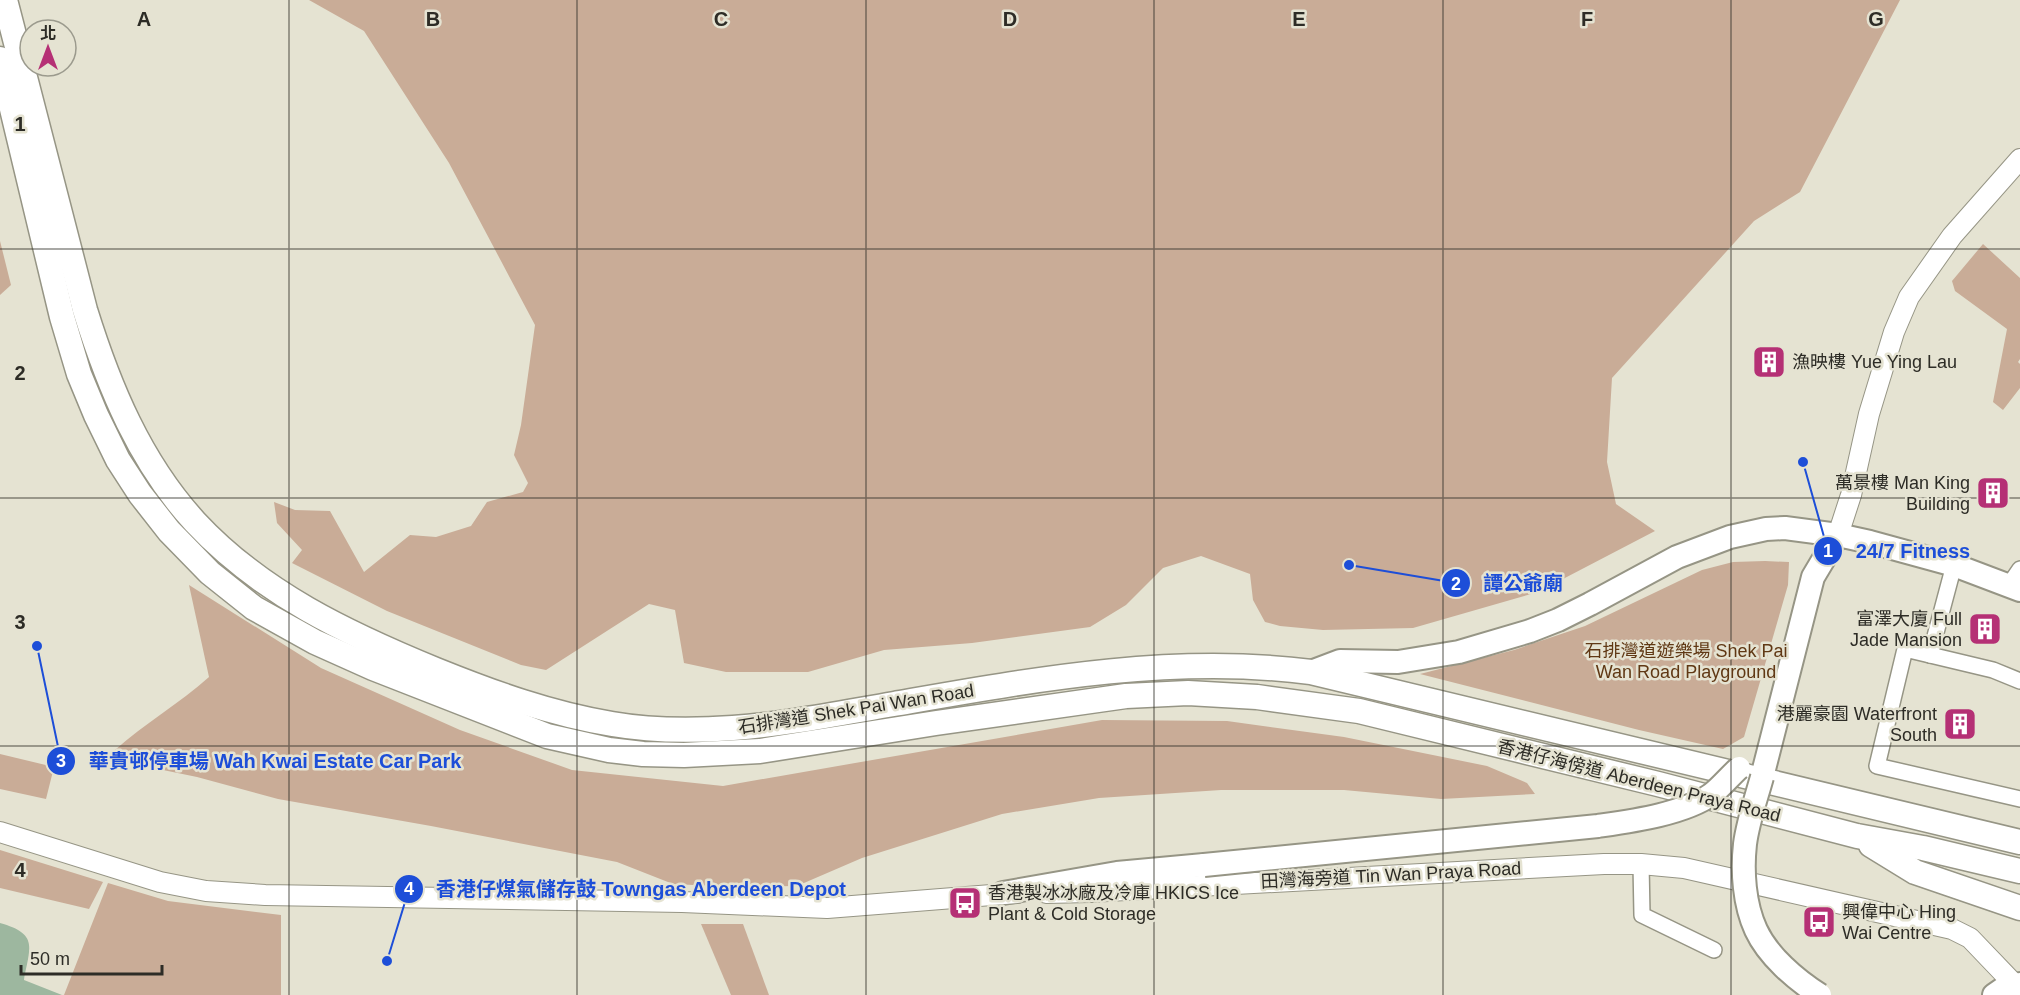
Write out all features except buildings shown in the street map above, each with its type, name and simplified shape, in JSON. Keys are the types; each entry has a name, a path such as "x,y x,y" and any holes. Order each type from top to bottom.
{"main road":[{"name":"石排灣道 Shek Pai Wan Road","path":"5,0 85,310 107,374 133,432 156,472 178,501 231,557 270,587 341,628 469,683 562,714 606,723 667,730 730,728 789,722 991,687 1119,670 1185,666 1242,666 1311,672 1340,662 1398,662 1459,652 1530,631 1590,604 1677,557 1730,537 1766,529 1785,528 1838,535 2016,582"},
{"name":"石排灣道 Shek Pai Wan Road","path":"0,59 62,317 96,415 118,460 140,494 169,531 210,573 254,608 315,642 373,668 547,736 609,750 643,754 684,755 760,751 1126,696 1188,693 1257,697"},
{"path":"1820,995 1799,980 1769,950 1756,930 1748,902 1744,872 1745,844 1813,577 1838,535"},
{"name":"香港仔海傍道 Aberdeen Praya Road","path":"1311,672 2020,842"},
{"name":"香港仔海傍道 Aberdeen Praya Road","path":"1257,697 1359,711 1658,784 1857,836 1923,848 2020,871"},
{"path":"1003,894 1116,873 1598,826 1643,819 1687,806 1711,795 1774,729"},
{"path":"1857,836 1915,872 2020,909"}],"street":[{"path":"1838,535 1851,495 1869,414 1894,332 1910,297 1952,236 2020,159"},
{"path":"1930,655 1954,565"},
{"path":"2020,681 1994,670 1905,649 1877,766 2020,799"},
{"name":"田灣海旁道 Tin Wan Praya Road","path":"0,832 160,882 206,891 266,895 670,902 827,908 1003,894 1090,892 1536,867 1641,864 1712,873 1952,929 1971,938 1990,960 1994,974 2006,989"},
{"path":"1641,864 1642,915 1714,950"}],"green space":[{"path":"309,0 1900,0 1800,192 1754,221 1612,378 1607,462 1616,504 1655,531 1538,592 1413,628 1323,630 1280,626 1265,622 1253,600 1250,574 1201,556 1163,568 1126,605 1090,627 972,643 884,650 808,672 726,672 684,663 675,610 649,604 546,670 521,665 387,611 292,563 302,550 277,523 274,502 295,510 330,511 364,572 410,535 436,537 471,526 487,502 523,492 528,483 514,455 521,425 535,325 449,163 364,31"},
{"path":"0,241 11,285 0,295"},
{"path":"1983,244 2020,278 2020,359 2018,362 2020,364 2020,388 2003,410 1993,402 2007,329 1955,291 1952,281"},
{"name":"石排灣道遊樂場 Shek Pai Wan Road Playground","path":"1733,562 1789,562 1788,585 1744,737 1723,749 1420,674 1514,650 1585,626 1702,570"},
{"path":"189,585 321,668 460,730 572,770 723,786 1102,720 1227,721 1344,737 1487,766 1527,783 1535,794 1441,799 1344,790 1221,790 1099,798 1002,814 862,858 797,886 734,887 673,884 617,862 278,799 197,777 129,763 115,750 209,677"},
{"path":"0,754 54,767 46,799 0,789"},
{"path":"0,850 103,882 89,909 0,888"},
{"path":"108,883 168,901 281,915 281,995 64,995"},
{"path":"701,924 743,924 769,995 731,995"}],"shaded area":[{"path":"0,923 21,932 29,943 24,980 62,995 0,995"}],"place":[{"name":"漁映樓 Yue Ying Lau","path":"1769,362"},
{"name":"24/7 Fitness","path":"1803,462"},
{"name":"萬景樓 Man King Building","path":"1993,493"},
{"name":"譚公爺廟","path":"1349,565"},
{"name":"富澤大廈 Full Jade Mansion","path":"1985,629"},
{"name":"華貴邨停車場 Wah Kwai Estate Car Park","path":"37,646"},
{"name":"港麗豪園 Waterfront South","path":"1960,724"},
{"name":"香港製冰冰廠及冷庫 HKICS Ice Plant & Cold Storage","path":"965,903"},
{"name":"興偉中心 Hing Wai Centre","path":"1819,922"},
{"name":"香港仔煤氣儲存鼓 Towngas Aberdeen Depot","path":"387,961"}]}
